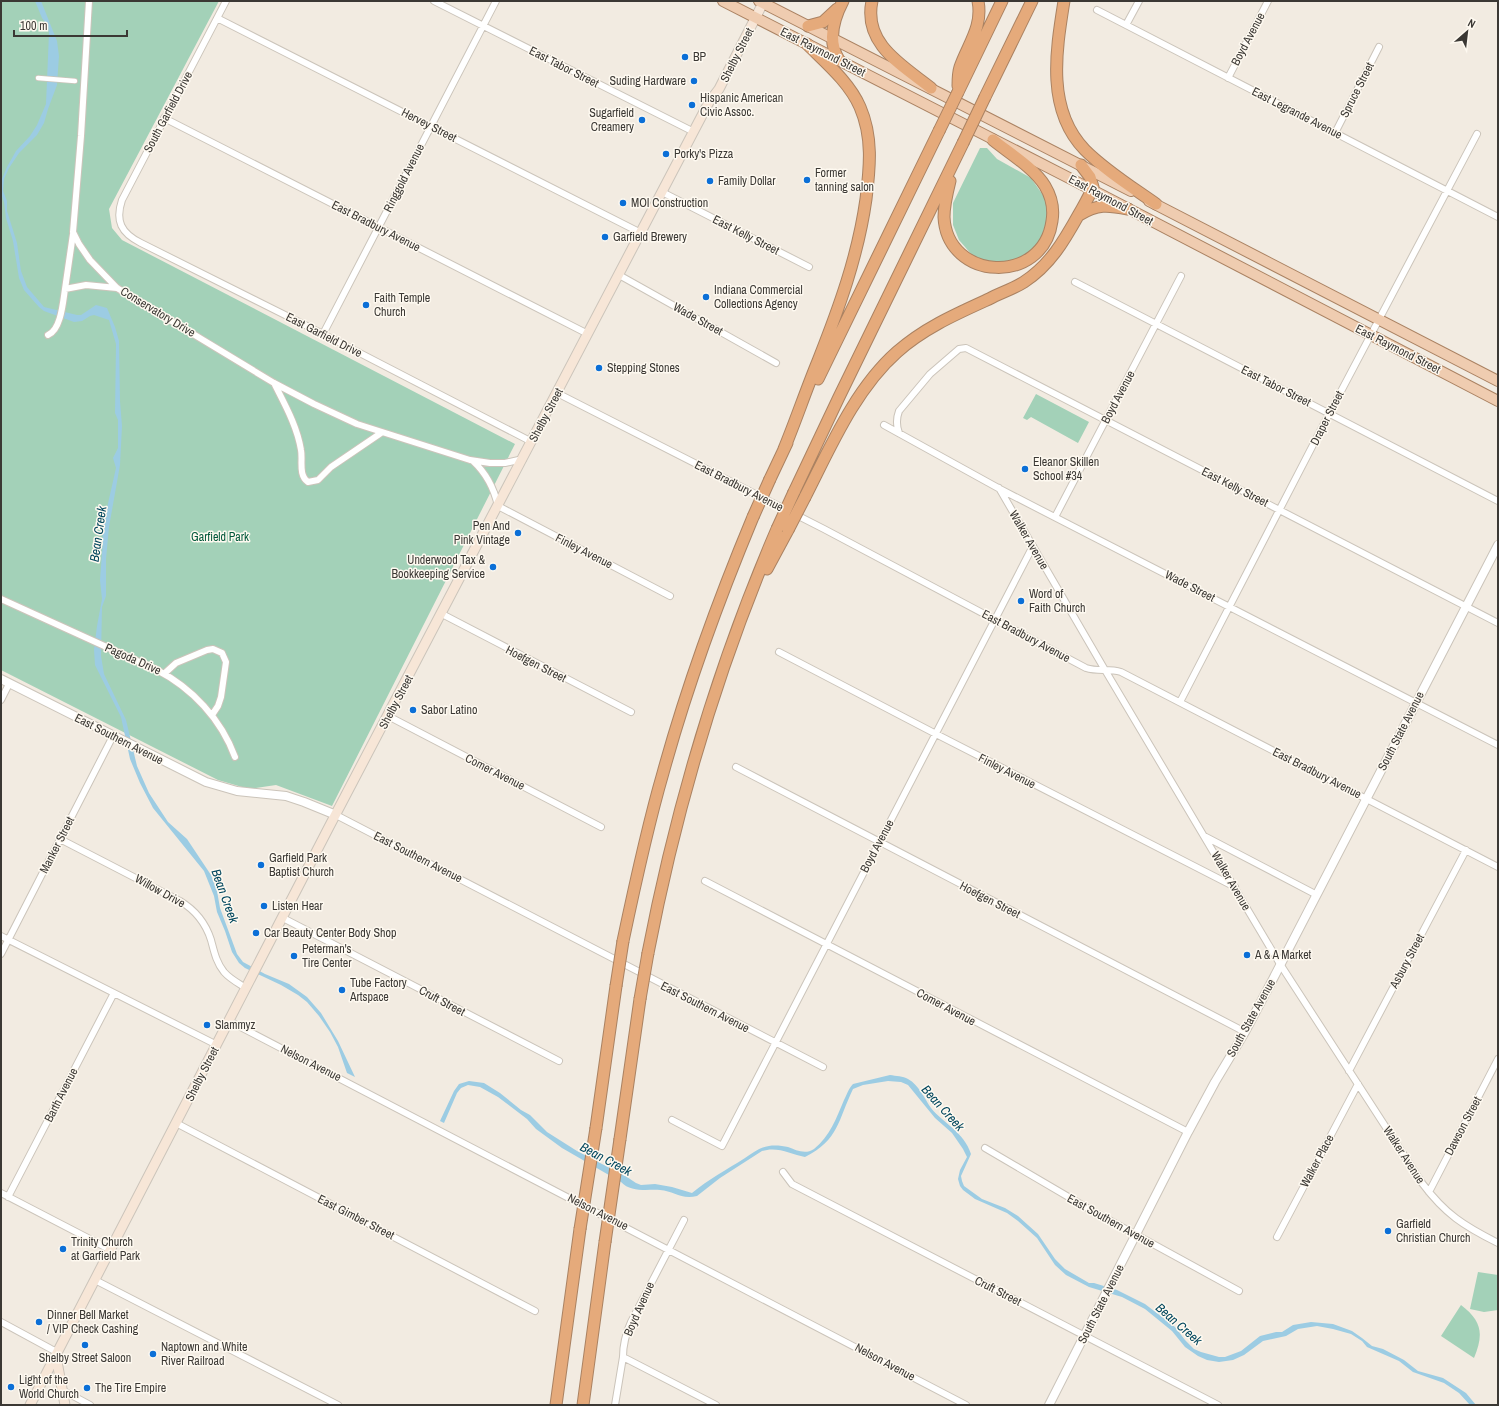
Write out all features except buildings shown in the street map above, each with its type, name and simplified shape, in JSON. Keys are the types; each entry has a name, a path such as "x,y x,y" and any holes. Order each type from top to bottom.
{"highway":[{"path":"872,1 872,25 880,43 890,55 931,88"},
{"path":"959,85 960,69 979,24 980,12 978,1"},
{"path":"556,1405 580,1229 623,941 640,859 667,760 709,628 753,517 784,449 939,131 959,85 1002,1"},
{"path":"783,530 794,492 1032,1"},
{"path":"1064,1 1056,79 1058,99 1066,122 1076,138 1089,154 1156,204"},
{"path":"808,26 823,22 834,13 842,2"},
{"path":"839,60 833,49 832,38 834,24 842,2"},
{"path":"784,449 828,338 853,265 864,210 870,162 868,135 864,116 855,97 842,79 807,44"},
{"path":"954,162 946,197 944,215 946,229 956,248 972,261 992,268 1009,267 1026,261 1039,250 1049,235 1053,218 1051,199 1045,186 1037,176 993,140"},
{"path":"583,1405 605,1242 648,953 663,880 680,812 715,690 738,624 783,530 805,497 857,399 869,382 887,361 905,345 934,325 1020,284 1034,275 1050,260 1057,252 1093,187 1090,177 1081,165"},
{"path":"1078,215 1091,208 1109,205 1128,209"}],"main road":[{"name":"East Raymond Street","path":"723,1 1092,190 1498,401"},
{"name":"East Raymond Street","path":"762,2 1498,381"},
{"name":"Shelby Street","path":"30,1405 336,815 709,102 719,89 756,18 762,2"},
{"path":"56,1356 65,1405"}],"street":[{"path":"48,335 55,332 64,300 73,232 81,136 89,1"},
{"name":"South Garfield Drive","path":"120,225 119,212 122,200 226,1"},
{"name":"East Tabor Street","path":"434,1 694,132"},
{"name":"Ringgold Avenue","path":"323,334 496,1"},
{"path":"1126,25 1139,1"},
{"name":"Boyd Avenue","path":"1228,78 1268,1"},
{"name":"East Legrande Avenue","path":"1097,10 1498,217"},
{"name":"Hervey Street","path":"217,18 641,233"},
{"name":"Spruce Street","path":"1335,133 1379,47"},
{"path":"38,78 75,81"},
{"name":"East Bradbury Avenue","path":"164,118 588,334"},
{"name":"Draper Street","path":"1180,702 1370,335 1477,134"},
{"name":"East Kelly Street","path":"662,192 809,268"},
{"name":"East Garfield Drive","path":"120,225 125,232 135,240 323,334 532,442"},
{"name":"Conservatory Drive","path":"73,232 90,260 117,288 274,383 338,415 381,433 473,461 505,463 523,459"},
{"name":"Wade Street","path":"619,275 776,363"},
{"name":"Boyd Avenue","path":"1055,517 1181,276"},
{"name":"East Tabor Street","path":"1075,282 1498,501"},
{"path":"65,290 86,286 117,288"},
{"name":"East Kelly Street","path":"898,433 896,419 899,411 924,381 959,349 966,348 1498,623"},
{"path":"274,383 294,424 301,448 302,474 304,479 308,482 318,480 331,466 381,433"},
{"name":"East Bradbury Avenue","path":"557,393 817,525 1086,668 1121,672 1498,867"},
{"name":"Wade Street","path":"884,425 999,488 1498,745"},
{"path":"473,461 482,470 491,484 498,506"},
{"name":"Walker Avenue","path":"999,488 1105,670 1206,837 1280,964 1428,1192 1442,1208 1461,1223 1498,1243"},
{"name":"Finley Avenue","path":"498,506 670,596"},
{"name":"South State Avenue","path":"1049,1405 1188,1132 1215,1082 1245,1032 1498,545"},
{"name":"Boyd Avenue","path":"672,1120 722,1146 1033,546"},
{"name":"Pagoda Drive","path":"1,599 165,674 179,683 212,715 224,733 235,756"},
{"name":"Hoefgen Street","path":"442,614 631,712"},
{"path":"165,674 176,663 207,650 213,649 222,653 226,662 221,697 218,706 212,715"},
{"name":"Finley Avenue","path":"779,652 1235,887"},
{"name":"East Southern Avenue","path":"1,679 216,786 286,796 336,815 823,1068"},
{"path":"1,700 9,684"},
{"name":"Comer Avenue","path":"388,716 601,827"},
{"name":"Manker Street","path":"1,954 60,839 117,738"},
{"name":"Hoefgen Street","path":"736,767 1245,1032"},
{"path":"1206,837 1317,895"},
{"name":"Willow Drive","path":"60,839 180,901 192,909 206,929 215,957 221,969 230,978 248,984"},
{"name":"Asbury Street","path":"1349,1071 1466,850"},
{"name":"Comer Avenue","path":"705,881 1188,1132"},
{"name":"Cruft Street","path":"283,918 558,1061"},
{"path":"1,936 217,1045"},
{"name":"Barth Avenue","path":"8,1196 114,993"},
{"name":"Nelson Avenue","path":"229,1021 966,1405"},
{"name":"Dawson Street","path":"1428,1192 1498,1059"},
{"name":"Walker Place","path":"1277,1237 1358,1084"},
{"name":"East Gimber Street","path":"176,1124 535,1310"},
{"name":"East Southern Avenue","path":"985,1148 1136,1235 1239,1291"},
{"name":"Cruft Street","path":"782,1172 792,1184 1218,1405"},
{"path":"1,1193 111,1250"},
{"name":"Boyd Avenue","path":"615,1405 623,1349 631,1322 684,1220"},
{"path":"95,1280 338,1405"},
{"path":"1,1322 52,1348 55,1351 56,1356"},
{"path":"623,1357 716,1405"},
{"path":"62,1390 90,1405"}],"green space":[{"name":"Garfield Park","path":"1,1 219,1 109,209 112,228 122,240 515,444 332,806 276,785 249,789 218,780 1,670"},
{"path":"980,148 987,148 997,159 1031,178 1045,198 1049,213 1040,242 1030,254 1008,261 991,263 972,255 959,240 953,225 953,203"},
{"path":"1036,394 1089,422 1078,443 1031,417 1027,420 1023,418"},
{"path":"1478,1272 1498,1275 1498,1310 1484,1312 1470,1309"},
{"path":"1461,1305 1477,1322 1479,1328 1479,1342 1474,1358 1441,1336"}],"water":[{"name":"Bean Creek","path":"35,1 41,1 57,41 59,56 57,85 44,123 37,135 19,153 9,168 4,179 3,191 7,201 7,211 17,243 21,271 27,287 44,307 77,315 81,315 96,305 107,308 119,341 122,426 120,465 109,527 106,559 106,596 102,607 101,656 104,674 126,720 137,766 149,793 168,822 187,839 211,875 217,891 220,908 237,954 243,962 265,974 289,984 307,997 321,1013 338,1041 355,1077 347,1073 338,1047 330,1032 307,1002 281,985 245,968 239,963 232,952 217,912 214,896 204,871 153,808 140,783 130,759 121,717 95,665 94,650 102,599 100,580 103,540 102,530 116,468 113,458 118,448 118,420 115,413 116,344 109,320 94,315 82,321 74,322 44,311 24,290 19,278 13,241 6,218 1,193 2,179 7,167 16,151 30,136 37,125 46,104 49,33 48,26 42,18"},
{"name":"Bean Creek","path":"890,1075 904,1077 912,1082 936,1114 959,1134 968,1146 971,1154 961,1176 964,1186 982,1199 1005,1208 1018,1216 1038,1234 1055,1259 1065,1269 1089,1283 1094,1283 1117,1290 1145,1304 1175,1327 1194,1349 1219,1357 1225,1357 1241,1351 1260,1336 1282,1332 1293,1325 1311,1322 1333,1324 1352,1331 1372,1346 1383,1349 1404,1360 1418,1371 1443,1378 1466,1393 1476,1405 1470,1405 1459,1393 1444,1383 1413,1372 1399,1361 1367,1347 1362,1341 1351,1334 1317,1326 1298,1329 1286,1336 1263,1341 1244,1355 1233,1360 1219,1362 1207,1360 1198,1356 1185,1347 1172,1331 1145,1309 1122,1297 1089,1287 1066,1275 1055,1265 1037,1238 1018,1221 1007,1213 975,1199 963,1190 958,1179 960,1170 967,1157 963,1149 952,1133 935,1118 908,1085 901,1082 888,1081 863,1085 853,1089 840,1120 831,1136 825,1144 805,1157 773,1149 762,1151 720,1178 697,1196 691,1197 660,1190 640,1190 630,1188 562,1148 536,1129 527,1119 498,1097 480,1087 468,1085 461,1088 457,1093 444,1123 440,1121 454,1091 459,1084 469,1081 484,1083 530,1115 547,1132 577,1151 636,1183 641,1185 655,1184 672,1187 692,1193 757,1150 771,1146 781,1146 797,1151 811,1151 820,1144 828,1133 853,1084"}],"place":[{"name":"BP","path":"685,57"},
{"name":"Suding Hardware","path":"694,81"},
{"name":"Hispanic American Civic Assoc.","path":"692,105"},
{"name":"Sugarfield Creamery","path":"642,120"},
{"name":"Porky's Pizza","path":"666,154"},
{"name":"Former tanning salon","path":"807,180"},
{"name":"Family Dollar","path":"710,181"},
{"name":"MOI Construction","path":"623,203"},
{"name":"Garfield Brewery","path":"605,237"},
{"name":"Indiana Commercial Collections Agency","path":"706,297"},
{"name":"Faith Temple Church","path":"366,305"},
{"name":"Stepping Stones","path":"599,368"},
{"name":"Eleanor Skillen School #34","path":"1025,469"},
{"name":"Pen And Pink Vintage","path":"518,533"},
{"name":"Underwood Tax & Bookkeeping Service","path":"493,567"},
{"name":"Word of Faith Church","path":"1021,601"},
{"name":"Sabor Latino","path":"413,710"},
{"name":"Garfield Park Baptist Church","path":"261,865"},
{"name":"Listen Hear","path":"264,906"},
{"name":"Car Beauty Center Body Shop","path":"256,933"},
{"name":"A & A Market","path":"1247,955"},
{"name":"Peterman's Tire Center","path":"294,956"},
{"name":"Tube Factory Artspace","path":"342,990"},
{"name":"Slammyz","path":"207,1025"},
{"name":"Garfield Christian Church","path":"1388,1231"},
{"name":"Trinity Church at Garfield Park","path":"63,1249"},
{"name":"Dinner Bell Market / VIP Check Cashing","path":"39,1322"},
{"name":"Shelby Street Saloon","path":"85,1345"},
{"name":"Naptown and White River Railroad","path":"153,1354"},
{"name":"Light of the World Church","path":"11,1387"},
{"name":"The Tire Empire","path":"87,1388"}]}
